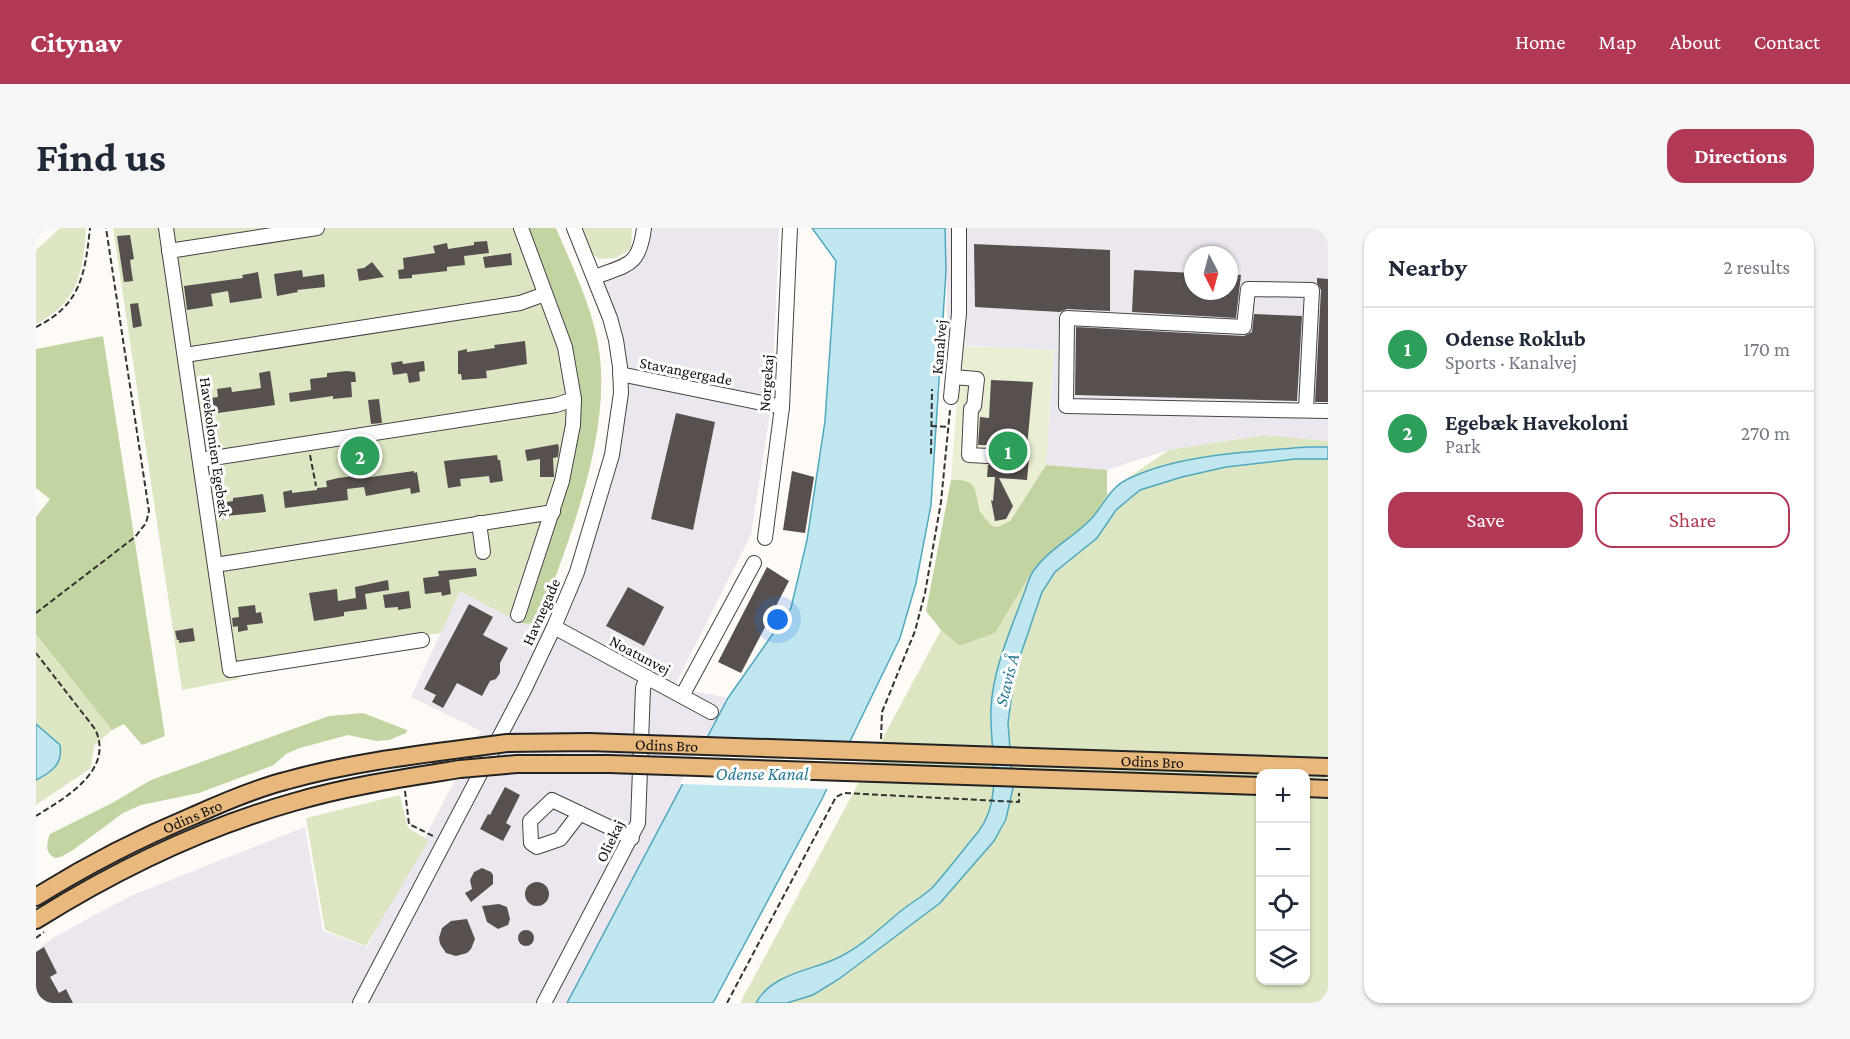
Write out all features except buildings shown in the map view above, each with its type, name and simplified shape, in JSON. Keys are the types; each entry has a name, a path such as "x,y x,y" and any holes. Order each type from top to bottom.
{"main road":[{"name":"Odins Bro","path":"36,897 71,874 154,832 237,796 285,781 386,758 507,743 588,742 1328,767"},
{"name":"Odins Bro","path":"40,926 78,894 161,851 247,817 337,791 387,780 460,769 518,764 609,764 1256,786"},
{"path":"1310,788 1328,789"}],"street":[{"name":"Havekolonien Egebæk","path":"166,228 230,670 422,640"},
{"path":"170,251 317,228"},
{"path":"518,615 553,512 569,454 574,399 565,347 521,228"},
{"name":"Havnegade","path":"360,1003 524,690 554,627 577,572 612,455 619,409 620,374 616,340 595,277 574,228"},
{"path":"595,277 636,258 642,247 644,228"},
{"name":"Norgekaj","path":"765,538 782,407 790,228"},
{"name":"Kanalvej","path":"951,397 959,313 959,228"},
{"path":"1306,409 1312,290 1248,289 1244,327 1067,318 1066,406 1328,411"},
{"path":"184,355 520,303 545,294"},
{"name":"Stavangergade","path":"620,374 782,407"},
{"path":"953,377 977,379 974,406 971,409 969,455 988,456"},
{"path":"200,460 556,405 574,399"},
{"path":"215,565 553,512"},
{"path":"479,523 483,552"},
{"path":"682,696 754,563"},
{"name":"Noatunvej","path":"554,627 711,712"},
{"name":"Oliekaj","path":"544,1003 638,823 643,688 647,677"},
{"path":"580,813 632,837"}],"path":[{"path":"36,327 52,319 77,292 83,273 90,228"},
{"path":"36,613 135,537 146,523 149,512 106,228"},
{"path":"931,454 932,389"},
{"name":"Kanalvej","path":"880,739 882,712 915,631 932,562 945,469 951,397"},
{"path":"931,426 949,427"},
{"path":"309,443 316,486"},
{"path":"36,653 95,729 100,738 100,749 98,761 87,778 68,796 36,816"},
{"path":"881,785 882,796"},
{"path":"405,788 409,824 435,837"},
{"path":"727,1003 836,797 844,793 1019,802 1019,791"},
{"path":"36,938 40,926"}],"shaded area":[{"path":"650,228 779,228 772,400 751,535 674,687 728,698 567,1003 36,1003 36,950 56,936 130,896 305,827 323,931 367,947 481,731 411,697 460,591 520,623 561,625 585,573 619,450 625,383 620,329 602,280 633,266 645,253"},
{"path":"945,228 1328,228 1328,441 1264,435 1169,450 1107,470 1046,465 1054,350 948,345"}],"green space":[{"path":"60,228 86,228 80,272 70,296 62,306 36,324 36,250"},
{"path":"113,228 527,228 573,370 564,496 537,582 520,623 460,591 441,633 239,664 239,679 182,690"},
{"path":"527,228 556,228 591,314 598,344 601,377 600,413 585,486 538,624 521,623 537,582 564,496 578,423"},
{"path":"581,228 632,228 631,249 616,258 598,259 591,252"},
{"path":"103,336 165,736 142,745 124,724 112,730 36,635 36,517 50,499 36,488 36,349"},
{"path":"961,346 1054,350 1046,465 1010,521 998,527 992,526 982,514 971,483 951,480"},
{"path":"1264,435 1328,441 1328,1003 740,1003 941,630 960,646 995,633 1033,570 1081,530 1096,513 1107,495 1169,450"},
{"path":"1046,465 1107,470 1107,495 1096,513 1081,530 1033,570 995,633 960,646 941,630 926,611 951,480 966,481 974,487 980,512 1010,521"},
{"path":"36,636 112,730 94,746 91,768 36,805"},
{"path":"363,713 407,730 406,733 389,740 376,741 348,735 300,748 286,754 274,765 199,793 141,805 123,813 61,857 55,858 49,853 47,844 50,834 112,803 151,780 329,716"},
{"path":"400,795 408,828 429,840 366,946 325,930 306,818"}],"water":[{"name":"Odense Kanal","path":"812,228 945,228 946,271 931,505 916,583 900,638 822,799 713,1003 567,1003 728,698 791,608 807,540 825,421 836,261"},
{"name":"Stavis Å","path":"1306,447 1328,447 1328,459 1295,459 1226,467 1182,477 1140,490 1116,510 1097,538 1055,572 1042,592 1015,671 1008,723 1013,788 1006,819 994,841 940,903 839,979 813,995 787,1003 756,1003 771,986 780,980 833,960 866,940 932,888 978,832 986,819 993,788 991,708 995,680 1002,652 1029,580 1040,563 1096,514 1112,491 1128,479 1169,464 1192,459"},
{"path":"36,724 60,745 60,757 55,767 36,780"}],"pier":[{"path":"704,737 854,742 831,789 680,784"}],"place":[{"name":"Odense Roklub","path":"1008,451"},
{"name":"Egebæk Havekoloni","path":"360,456"}]}
